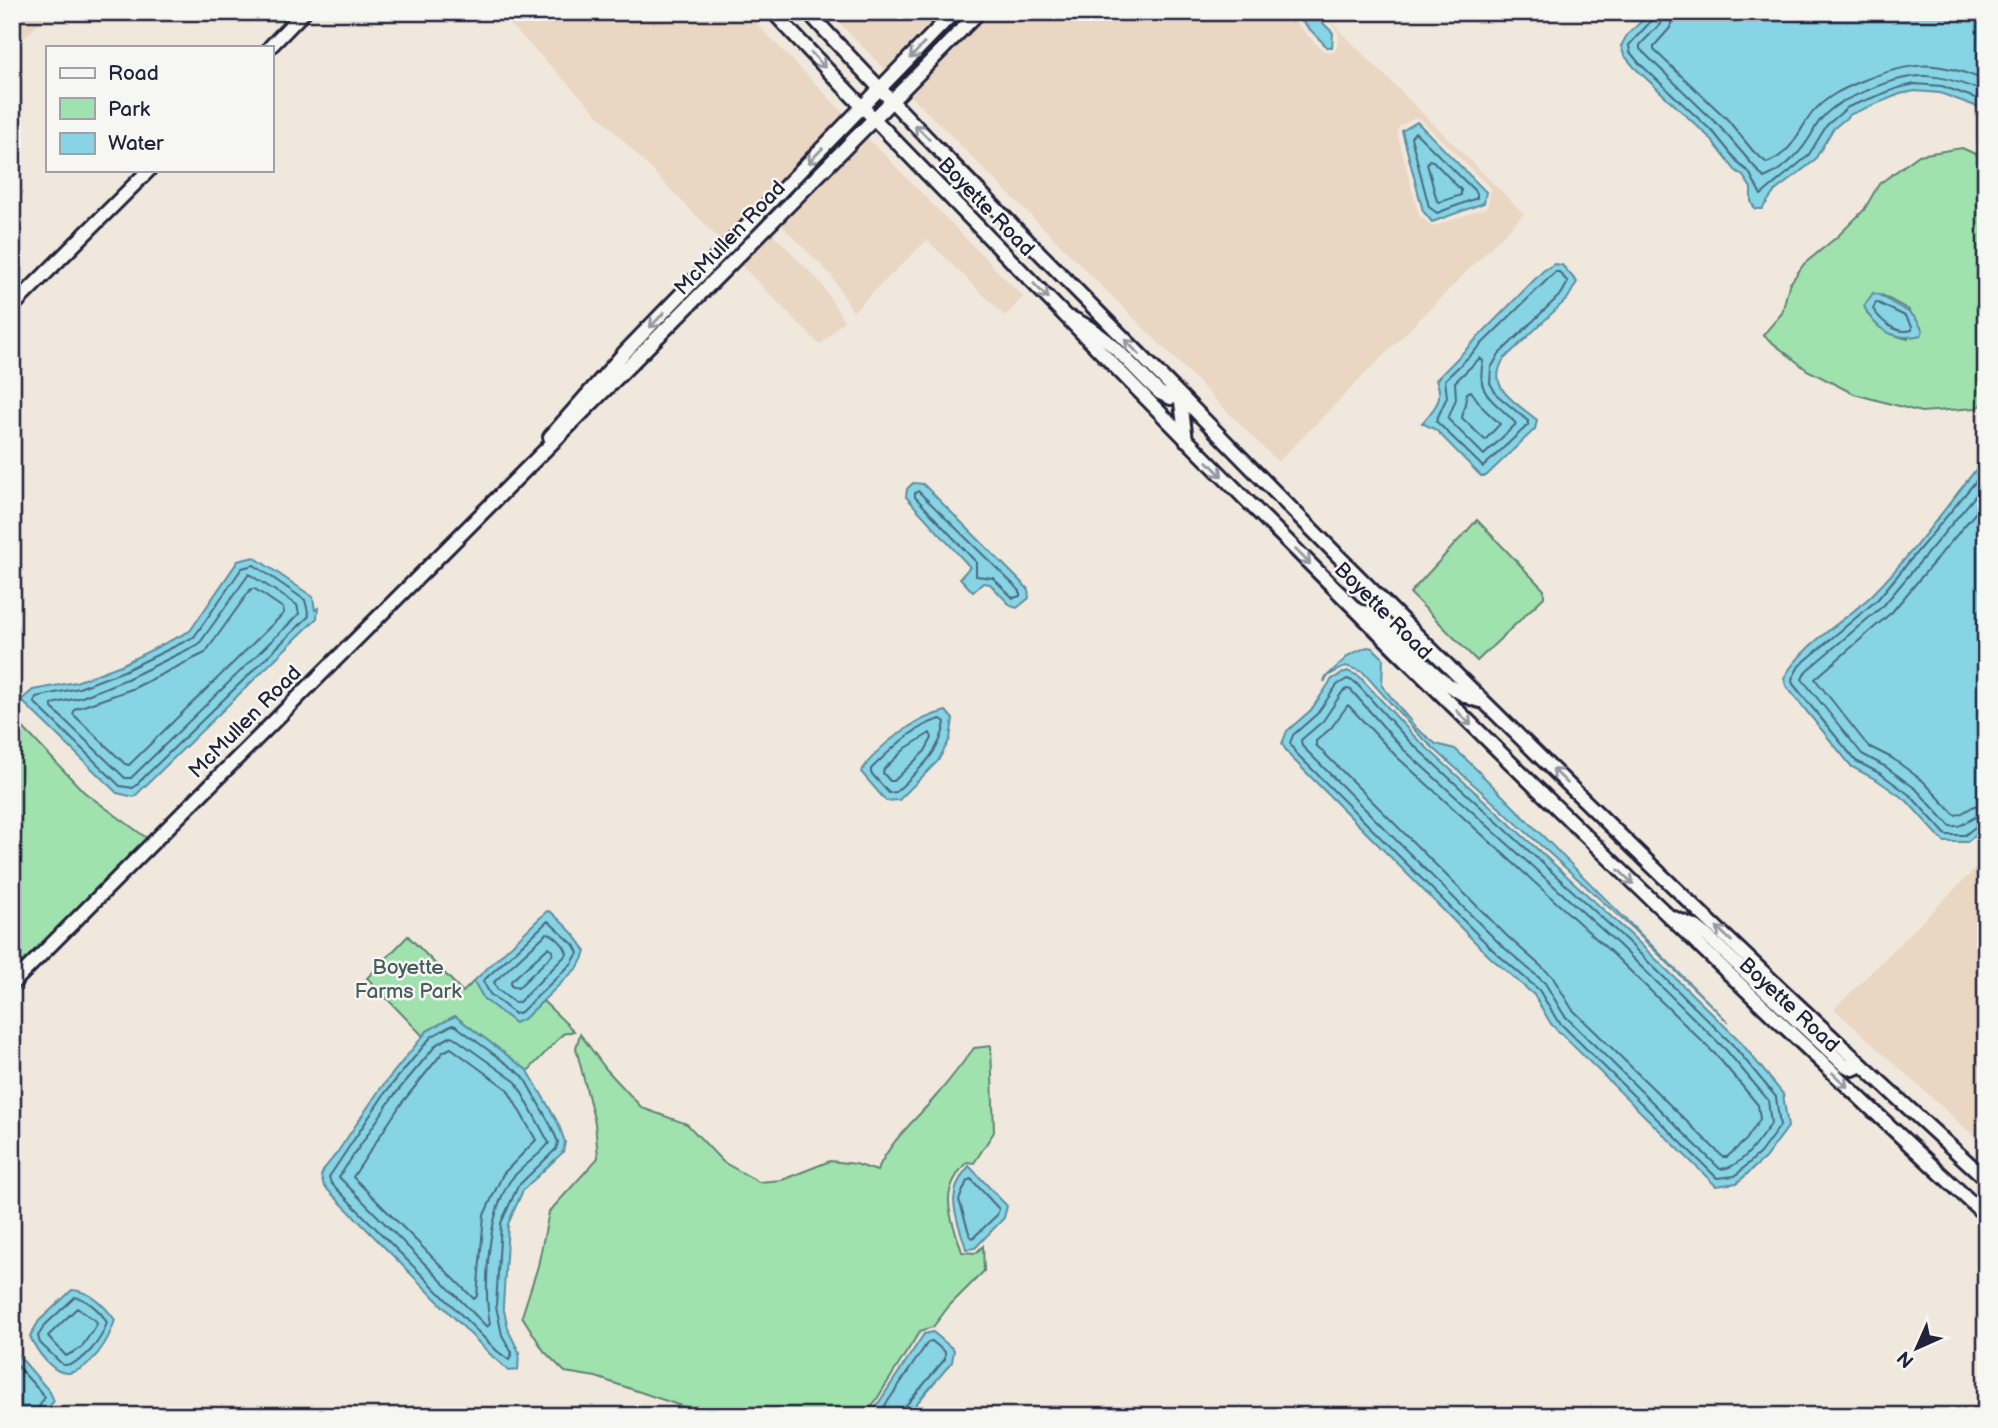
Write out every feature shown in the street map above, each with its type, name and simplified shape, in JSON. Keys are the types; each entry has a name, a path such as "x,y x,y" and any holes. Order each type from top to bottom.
{"main road":[{"path":"271,46 304,12"},
{"name":"Boyette Road","path":"773,12 1254,509 1665,915 1986,1216"},
{"name":"Boyette Road","path":"808,12 1180,396 1484,702 1862,1065 1986,1179"},
{"name":"McMullen Road","path":"12,984 506,488 954,12"},
{"name":"McMullen Road","path":"588,401 979,12"},
{"path":"12,307 147,172"},
{"path":"1065,315 1085,323 1104,337 1160,393 1171,398 1180,396 1186,440"},
{"path":"1357,611 1372,614 1382,620 1443,680 1462,695 1484,702"},
{"path":"1665,915 1679,919 1706,935 1844,1065 1853,1069 1862,1065"}],"shaded area":[{"path":"12,12 50,12 12,50"},
{"path":"498,12 745,12 847,116 721,245 717,237"},
{"path":"829,12 946,12 888,73"},
{"path":"961,12 971,12 900,85 896,81"},
{"path":"987,12 1285,12 1323,51 1332,52 1336,50 1339,40 1338,32 1321,12 1524,214 1278,462 908,93","holes":["1419,118 1491,189 1487,207 1432,227 1419,215 1397,132 1400,126"]},
{"path":"865,135 1023,297 1005,316 927,240 853,312 831,275 779,223"},
{"path":"771,232 821,283 844,321 820,345 740,264"},
{"path":"1986,858 1986,1147 1834,1009"}],"green space":[{"path":"1962,148 1986,159 1986,403 1976,408 1921,412 1854,394 1807,370 1763,335 1782,313 1789,285 1804,264 1864,210 1879,184 1919,155","holes":["1882,295 1909,310 1908,339 1885,330 1867,313"]},
{"path":"1477,520 1544,590 1544,597 1477,661 1410,593"},
{"path":"12,716 84,792 148,839 12,976"},
{"name":"Boyette Farms Park","path":"408,936 463,992 474,981 484,999 525,1018 543,1001 574,1031 563,1034 528,1071 455,1016 427,1031 423,1036 367,978"},
{"path":"580,1034 606,1069 642,1108 687,1124 723,1162 759,1182 782,1180 830,1161 856,1164 877,1171 896,1140 942,1089 974,1048 991,1046 994,1132 974,1163 967,1162 958,1174 949,1195 951,1216 962,1252 976,1253 983,1246 984,1271 949,1306 933,1327 920,1331 866,1416 754,1416 687,1408 596,1377 565,1372 544,1351 522,1316 538,1266 549,1212 598,1158 595,1123 576,1048"}],"water":[{"path":"1293,12 1312,12 1333,33 1332,47 1327,47"},
{"path":"1651,12 1986,12 1986,110 1940,93 1915,91 1900,94 1851,114 1833,129 1814,161 1775,191 1762,209 1755,209 1751,201 1751,188 1743,176 1735,170 1710,138 1624,55 1621,46 1627,35"},
{"path":"1417,122 1486,192 1484,203 1432,222 1423,211 1402,131"},
{"path":"1554,264 1562,265 1577,282 1568,298 1504,359 1499,369 1501,387 1513,401 1537,420 1535,429 1486,476 1481,476 1436,430 1422,423 1439,399 1436,380 1543,271"},
{"path":"1873,293 1911,314 1923,331 1921,335 1903,337 1880,328 1864,306"},
{"path":"1986,457 1986,827 1967,842 1944,842 1907,801 1852,767 1786,686 1784,678 1802,654 1862,604 1888,578"},
{"path":"913,483 923,484 1028,589 1029,598 1017,608 1011,606 990,584 983,583 973,592 960,578 970,567 906,497 907,489"},
{"path":"254,557 313,597 315,610 318,608 317,618 134,797 117,793 21,700 33,690 76,682 121,665 190,631 238,561"},
{"path":"1367,647 1373,648 1383,658 1382,686 1416,728 1436,744 1455,749 1469,762 1728,1022 1634,930 1418,734 1363,672 1346,666 1329,675 1324,682 1325,678 1349,655"},
{"path":"1347,671 1359,676 1415,737 1630,934 1738,1039 1783,1094 1788,1127 1765,1158 1737,1183 1716,1186 1551,1024 1534,995 1490,957 1290,756 1282,744 1287,731 1311,710 1332,679"},
{"path":"946,711 953,719 950,739 938,761 899,800 886,801 861,772 877,752 898,734 922,720"},
{"path":"547,911 570,930 586,952 578,967 525,1018 515,1023 484,999 474,981"},
{"path":"455,1016 528,1071 558,1123 565,1142 563,1152 523,1190 508,1224 503,1306 509,1332 519,1352 518,1370 509,1371 492,1356 324,1186 321,1176 380,1089 427,1031"},
{"path":"969,1166 1007,1206 1004,1218 975,1248 966,1249 956,1216 954,1197 956,1187"},
{"path":"72,1290 85,1293 96,1300 115,1320 109,1336 92,1360 69,1373 56,1370 40,1354 30,1336 39,1321"},
{"path":"933,1332 954,1350 952,1362 906,1416 870,1416 924,1334"},
{"path":"12,1348 50,1392 54,1401 41,1416 12,1416"}]}
